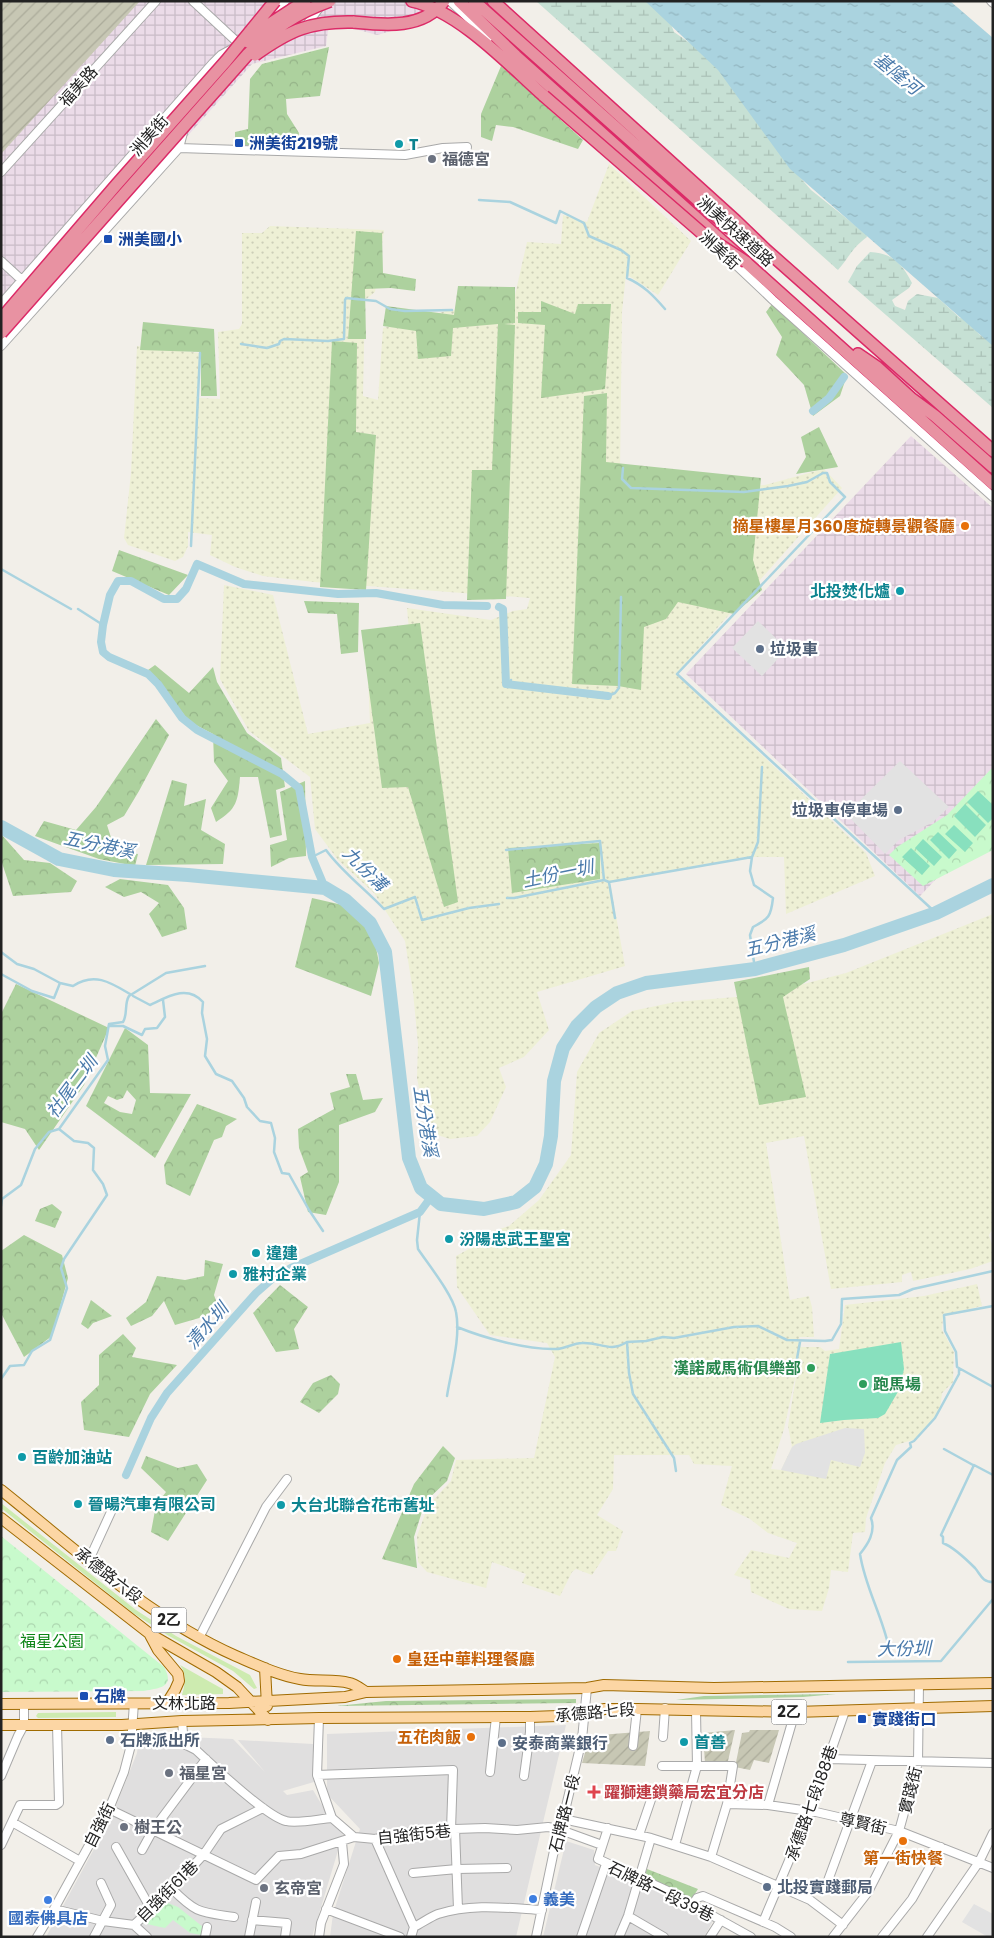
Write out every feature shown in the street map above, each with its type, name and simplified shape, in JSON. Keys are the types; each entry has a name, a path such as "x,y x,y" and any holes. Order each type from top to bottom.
{"highway":[{"path":"1,333 230,65 275,1"},
{"path":"1,319 117,184 265,27 305,1"},
{"path":"230,65 272,30 291,18 330,1"},
{"path":"412,1 439,12 474,35 703,234 746,262"},
{"path":"230,65 299,29 316,23 399,24 428,16 444,1"},
{"name":"洲美快速道路","path":"459,1 516,56 993,484"},
{"path":"474,1 729,228 765,249"},
{"name":"洲美快速道路","path":"492,1 864,338 993,451"},
{"path":"825,333 877,367 993,468"},
{"path":"864,338 935,416"}],"main road":[{"name":"承德路六段","path":"1,1490 89,1560 187,1632 265,1668 301,1679 350,1683 366,1692"},
{"name":"承德路六段","path":"1,1518 150,1634 216,1672 237,1686 252,1701"},
{"path":"150,1634 158,1650 178,1674 175,1690 166,1703"},
{"path":"265,1668 268,1720"},
{"name":"承德路七段","path":"366,1692 588,1688 604,1684 714,1688 993,1683"},
{"name":"文林北路","path":"1,1704 267,1701 345,1697 366,1692"},
{"name":"2乙","path":"252,1701 268,1720"},
{"name":"承德路七段","path":"268,1720 530,1717 585,1715 604,1709 636,1708 795,1712 993,1706"},
{"name":"文林北路","path":"1,1725 268,1720"}],"street":[{"name":"福美路","path":"1,172 156,1"},
{"path":"193,1 251,55"},
{"name":"洲美街","path":"1,304 213,63 221,55 240,45 257,32 285,1"},
{"name":"洲美街","path":"1,346 179,148 192,113 202,98 226,74 251,55 287,41 301,31 310,22 323,1"},
{"name":"洲美街","path":"450,1 599,136 772,300 993,497"},
{"name":"洲美街","path":"179,148 405,155 467,146"},
{"path":"1,261 44,300"},
{"path":"200,1638 266,1507 287,1479"},
{"path":"89,1560 116,1502"},
{"name":"實踐街","path":"834,1937 868,1892 899,1832 918,1762 919,1684"},
{"name":"石牌路一段","path":"536,1937 558,1829 563,1819 582,1738 588,1688"},
{"name":"自強街","path":"37,1937 109,1809 124,1772 131,1744 134,1703"},
{"path":"1,1776 24,1725 24,1704"},
{"path":"633,1746 636,1708"},
{"path":"663,1736 665,1708"},
{"path":"675,1845 698,1766 696,1711"},
{"name":"承德路七段188巷","path":"764,1922 810,1812 845,1711"},
{"path":"768,1805 795,1712"},
{"path":"490,1772 496,1717"},
{"path":"524,1776 530,1732 530,1717"},
{"path":"182,1721 184,1744 196,1750 263,1808 275,1817 287,1822 332,1818 317,1775 319,1718"},
{"path":"1,1845 20,1805 56,1805 59,1803 57,1725"},
{"path":"142,1850 153,1830 206,1759"},
{"path":"828,1759 993,1763"},
{"path":"826,1886 872,1761"},
{"path":"662,1766 733,1766 727,1804 711,1857"},
{"path":"317,1775 453,1770 453,1829 458,1909"},
{"path":"639,1835 654,1791"},
{"name":"尊賢街","path":"727,1804 768,1805 850,1820 899,1832 993,1868"},
{"name":"自強街61巷","path":"54,1909 103,1921 134,1925 204,1854 221,1830 263,1808"},
{"path":"109,1809 256,1880 279,1856 301,1854 354,1837"},
{"name":"自強街5巷","path":"332,1818 354,1837 375,1840 404,1833 453,1829 517,1830 548,1827 558,1829"},
{"path":"563,1819 651,1838 711,1857 810,1900 843,1925"},
{"path":"12,1822 80,1860"},
{"path":"602,1845 608,1828"},
{"name":"石牌路一段39巷","path":"558,1829 602,1845 598,1859 606,1864 693,1904 751,1937"},
{"path":"927,1937 979,1862 993,1833"},
{"path":"619,1937 628,1916 651,1838"},
{"path":"375,1840 414,1927 411,1937"},
{"path":"319,1937 321,1923 344,1864 342,1842"},
{"path":"116,1847 151,1909"},
{"path":"882,1937 912,1899 941,1847"},
{"path":"581,1937 606,1864"},
{"path":"413,1873 457,1869 507,1868"},
{"path":"94,1937 111,1905 100,1883"},
{"path":"172,1888 187,1904 200,1912 234,1917"},
{"path":"693,1904 697,1898 703,1896 775,1927 791,1937"},
{"path":"249,1937 256,1902"},
{"path":"326,1909 400,1937"},
{"path":"414,1927 436,1915 458,1909 542,1910"},
{"path":"628,1916 664,1937"},
{"path":"252,1920 287,1923 285,1937"},
{"path":"710,1937 721,1920"},
{"path":"134,1925 147,1937"},
{"path":"205,1937 207,1927"}],"shaded area":[{"path":"1,1 430,1 417,24 377,35 329,22 326,46 252,64 1,344"},
{"path":"1,1 140,1 1,154"},
{"path":"609,164 691,241 658,295 626,274 622,312 620,472 736,487 765,485 824,469 842,488 676,674 866,853 875,876 786,914 784,857 745,857 610,882 625,966 537,992 549,1030 524,1057 499,1068 506,1087 490,1122 477,1136 450,1139 428,1132 417,1078 418,1044 413,992 405,941 374,893 338,860 315,829 310,777 249,731 220,679 224,585 273,595 308,734 370,723 368,676 412,664 407,608 491,620 513,611 527,609 530,598 314,582 263,576 235,567 210,555 212,535 188,532 188,546 183,557 175,561 128,545 124,538 131,473 137,346 199,353 199,398 220,399 218,332 239,329 242,324 242,233 262,233 270,226 384,230 375,292 365,300 363,396 378,400 383,328 446,311 513,304 527,242 561,244 563,215 587,222"},
{"name":"北投焚化爐","path":"911,436 993,508 993,848 938,877 920,896 686,674"},
{"name":"垃圾車","path":"758,621 787,649 762,676 732,648"},
{"name":"垃圾車停車場","path":"900,761 949,807 933,822 899,840 885,854 846,814"},
{"path":"993,914 993,1228 989,1235 993,1248 993,1261 970,1269 913,1281 911,1272 902,1275 902,1282 831,1289 804,1136 766,1143 790,1300 809,1296 812,1307 814,1337 799,1337 801,1347 820,1347 825,1351 839,1349 845,1305 924,1296 977,1284 982,1306 943,1315 942,1330 954,1352 953,1382 942,1393 940,1410 929,1425 916,1439 896,1445 885,1463 866,1518 865,1532 853,1533 848,1572 831,1570 829,1588 822,1611 789,1609 751,1592 750,1580 734,1575 751,1550 789,1558 797,1543 768,1533 750,1519 721,1505 732,1466 694,1464 689,1455 614,1455 613,1489 597,1515 623,1531 616,1551 608,1551 592,1575 576,1569 572,1572 560,1596 522,1583 526,1574 492,1562 486,1588 427,1572 418,1562 417,1536 428,1506 451,1481 456,1460 534,1458 555,1357 547,1343 490,1335 457,1287 456,1256 482,1242 484,1234 509,1226 539,1200 571,1155 577,1072 599,1033 632,1011 675,1002 761,995 846,973","holes":["798,1365 788,1426 792,1447 781,1470 771,1469 784,1429"]},
{"path":"845,1428 864,1429 865,1453 860,1467 831,1460 826,1479 781,1470 792,1447 796,1444"},
{"path":"566,1725 516,1937 330,1937 333,1914 360,1829 327,1794 327,1734"},
{"path":"735,1730 728,1761 705,1763 703,1733"},
{"path":"750,1730 779,1730 769,1763 754,1760 750,1770 735,1767 742,1733 749,1732"},
{"path":"650,1731 645,1766 582,1763 587,1746 600,1735"},
{"path":"139,1735 233,1739 265,1772 238,1740 313,1744 314,1782 283,1791 287,1795 313,1790 326,1812 343,1834 312,1937 46,1937 112,1816 137,1753"},
{"path":"566,1841 594,1850 595,1865 642,1883 713,1921 704,1937 543,1937"},
{"path":"974,1904 993,1914 993,1937 988,1937 962,1922"}],"green space":[{"path":"536,1 658,1 669,19 674,32 711,58 791,167 811,190 866,234 867,237 854,249 838,270"},
{"path":"329,47 320,96 286,99 287,114 299,133 296,147 235,145 235,132 248,129 250,79 262,64"},
{"path":"501,66 583,140 578,149 513,127 496,125 492,141 481,137 481,114"},
{"path":"356,231 382,233 383,273 416,279 415,291 391,288 365,289 366,339 348,339"},
{"path":"870,252 884,254 896,260 912,283 909,288 892,300 895,306 905,310 908,301 917,294 938,298 960,318 968,319 980,335 993,341 993,408 848,282 857,266"},
{"path":"458,286 515,287 515,323 504,324 515,325 506,599 467,600 472,470 492,470 498,324 453,328 451,356 418,359 416,331 383,326 386,306 454,315"},
{"path":"541,301 575,314 578,304 611,304 605,389 541,398 545,325 518,323 518,312 541,312"},
{"path":"772,304 847,375 840,396 813,416 804,385 776,355 782,337 766,312"},
{"path":"143,322 214,329 217,396 201,396 201,352 140,350"},
{"path":"332,341 357,343 356,432 376,435 366,590 320,587"},
{"path":"607,393 606,462 761,478 753,560 762,590 734,614 678,602 666,619 644,627 641,690 618,686 572,684 584,396"},
{"path":"819,427 838,467 796,474 806,457 801,437"},
{"path":"119,550 188,575 169,595 112,571"},
{"path":"304,601 359,603 358,652 341,654 337,614 308,613"},
{"path":"420,623 458,902 444,907 408,787 382,788 361,630"},
{"path":"155,665 189,693 213,667 217,682 247,733 281,758 285,787 276,790 282,835 270,838 258,777 240,777 235,804 228,813 216,822 211,808 228,781 214,762 213,734 190,722 148,670"},
{"path":"156,719 169,735 124,816 107,825 115,850 138,854 135,866 99,859 35,836 44,821 76,830 96,807"},
{"path":"993,767 993,850 923,886 889,855 897,847 947,815"},
{"path":"172,780 187,784 184,806 206,799 201,830 225,844 223,864 146,865"},
{"path":"305,781 306,856 289,858 271,867 270,845 287,840 280,792"},
{"path":"978,791 993,805 993,818 988,823 967,802"},
{"path":"965,804 986,825 975,837 954,816"},
{"path":"954,825 973,843 965,852 945,834"},
{"path":"938,832 957,850 949,859 930,840"},
{"path":"1,834 24,860 50,863 77,881 71,892 13,896 1,860"},
{"path":"923,839 942,857 934,866 915,848"},
{"path":"600,843 600,879 512,893 508,848"},
{"path":"911,848 930,866 922,875 902,857"},
{"path":"120,879 168,885 184,908 187,929 162,937 149,914 159,903 141,892 124,897 105,887"},
{"path":"312,898 347,906 374,937 379,963 371,996 295,967"},
{"path":"809,967 810,979 783,997 806,1097 759,1105 734,982"},
{"path":"16,984 109,1028 84,1085 39,1150 25,1129 1,1122 1,1014"},
{"path":"125,1028 148,1045 150,1093 191,1094 155,1158 86,1106","holes":["127,1090 136,1100 132,1114 120,1112 104,1103 108,1096 117,1100 123,1098"]},
{"path":"346,1074 356,1074 363,1100 383,1098 375,1112 339,1125 339,1182 326,1215 308,1212 300,1177 308,1172 299,1148 298,1129 334,1109 330,1093 350,1087"},
{"path":"197,1104 237,1119 226,1126 222,1137 214,1140 190,1196 166,1184 164,1165"},
{"path":"52,1204 62,1212 55,1228 35,1221 40,1209"},
{"path":"24,1235 62,1255 68,1278 52,1336 24,1357 1,1313 1,1251"},
{"path":"205,1260 223,1264 214,1295 220,1312 175,1325 164,1301 152,1316 131,1326 126,1318 146,1302 157,1276 185,1280 204,1276"},
{"path":"280,1285 308,1307 294,1329 299,1349 276,1352 253,1313"},
{"path":"91,1300 112,1316 93,1323 88,1329 81,1324"},
{"path":"123,1334 136,1348 132,1357 177,1365 150,1394 129,1437 84,1430 81,1402 99,1385 99,1355"},
{"name":"跑馬場","path":"901,1342 904,1369 899,1390 885,1414 878,1418 820,1423 830,1354"},
{"path":"331,1375 340,1384 338,1394 319,1413 300,1402 313,1383"},
{"path":"443,1446 455,1458 447,1481 425,1502 414,1537 417,1568 382,1559 414,1484"},
{"path":"146,1456 178,1468 197,1464 207,1480 168,1541 151,1532 156,1505 166,1492 141,1468"},
{"path":"1,1503 136,1610 176,1636 250,1675 257,1688 254,1689 233,1671 169,1636 133,1613 1,1508"},
{"name":"福星公園","path":"1,1536 164,1667 168,1679 167,1683 159,1688 143,1691 1,1692"},
{"path":"180,1665 223,1689 223,1694 182,1695 185,1679"},
{"path":"836,1694 803,1697 676,1700 704,1696"},
{"path":"576,1699 576,1703 336,1706 386,1701"},
{"path":"116,1712 116,1717 38,1718 36,1716 38,1713"},
{"path":"647,1869 698,1889 691,1900 644,1877"},
{"path":"165,1902 178,1907 203,1927 202,1935 190,1933 173,1920 165,1928 142,1923"}],"water":[{"name":"基隆河","path":"645,1 950,1 993,38 993,346 790,169 718,70"}],"waterway":[{"path":"479,200 510,202 556,223 560,211 584,223 589,236 621,250 629,256 627,278 648,291 665,309"},
{"path":"241,344 267,348 279,344 284,339 328,341 344,339 346,298 376,301 390,309 405,311 452,310"},
{"path":"191,546 200,353"},
{"path":"813,411 829,398 844,377"},
{"path":"623,468 622,479 631,488 744,492 807,482 823,473 827,473 830,482 845,497 677,674 936,913"},
{"path":"325,888 312,857 299,788 282,774 197,730 182,718 158,684 148,674 109,657 103,652 101,642 103,625 110,595 118,581 131,581 164,599 177,599 186,589 197,564 244,584 338,594 376,593 443,605 487,606"},
{"path":"1,569 71,609"},
{"path":"608,696 615,693 619,688 621,597"},
{"name":"九份溝","path":"499,607 503,609 506,684 608,696"},
{"path":"78,609 103,625"},
{"name":"九份溝","path":"508,687 511,680"},
{"path":"755,969 750,935 753,927 763,922 768,916 773,898 754,885 750,871 752,857 758,842 762,767"},
{"name":"五分港溪","path":"1,827 59,859 114,870 325,888 345,900 370,923 385,952 409,1158 421,1188 441,1204 484,1209 516,1202 535,1187 546,1164 551,1136 554,1081 563,1048 577,1026 596,1007 617,993 646,983 755,969 844,945 936,913 993,885"},
{"name":"土份一圳","path":"506,850 600,841 604,880"},
{"name":"九份溝","path":"312,857 326,850 346,873 384,909 415,897 422,920 469,908 499,904"},
{"path":"507,898 604,880 609,882 752,857"},
{"path":"609,882 615,918"},
{"path":"1,952 17,964 34,969 60,983 73,986 88,980 102,980 130,994"},
{"name":"社尾二圳","path":"1,1206 2,1199 21,1185 35,1149 49,1132 59,1129 108,1060 105,1046 109,1024 123,1022 129,996 166,973 205,966"},
{"path":"1,974 32,991 54,998 60,983"},
{"path":"133,996 150,1005 170,996 184,993 197,997 203,1002 202,1013 207,1039 205,1056 216,1074 232,1081 244,1098 247,1107 260,1121 271,1123 275,1138 274,1152 282,1173 289,1174 323,1231"},
{"path":"109,1026 123,1026 142,1035 145,1029 157,1028 165,1017 163,1000"},
{"path":"1,1379 10,1366 24,1365 32,1351 50,1340 67,1288 61,1268 64,1259 107,1195 103,1184 93,1170 94,1148 88,1143 74,1141 59,1129"},
{"name":"清水圳","path":"126,1475 151,1418 167,1393 256,1293 272,1279 291,1268 420,1212 431,1197"},
{"path":"420,1212 418,1249 450,1297 456,1312 456,1343 447,1396"},
{"path":"627,1342 646,1341 663,1337 674,1338 734,1327 758,1326 787,1340 832,1340 841,1324 842,1299 899,1295 913,1289 993,1271"},
{"path":"993,1306 944,1315 945,1331 956,1352 957,1367 993,1387"},
{"path":"457,1327 480,1335 532,1348 559,1349 582,1343 615,1347 627,1342 629,1373 633,1394 674,1458 676,1471"},
{"path":"794,1375 800,1342"},
{"path":"889,1648 862,1566 860,1554 872,1533 871,1518 897,1460 911,1447 910,1443 935,1418 959,1374 959,1369"},
{"path":"944,1449 973,1465"},
{"name":"大份圳","path":"993,1475 974,1465 941,1535 943,1543 964,1558 975,1568 980,1576 989,1582 993,1582"},
{"name":"大份圳","path":"848,1662 941,1661 993,1599"}],"place":[{"name":"洲美街219號","path":"239,143"},
{"name":"T","path":"399,144"},
{"name":"福德宮","path":"432,159"},
{"name":"洲美國小","path":"108,239"},
{"name":"摘星樓星月360度旋轉景觀餐廳","path":"965,526"},
{"name":"北投焚化爐","path":"900,591"},
{"name":"垃圾車","path":"760,649"},
{"name":"垃圾車停車場","path":"898,810"},
{"name":"汾陽忠武王聖宮","path":"449,1239"},
{"name":"違建","path":"256,1253"},
{"name":"雅村企業","path":"233,1274"},
{"name":"漢諾威馬術俱樂部","path":"811,1368"},
{"name":"跑馬場","path":"863,1384"},
{"name":"百齡加油站","path":"22,1457"},
{"name":"晉暘汽車有限公司","path":"78,1504"},
{"name":"大台北聯合花市舊址","path":"281,1505"},
{"name":"皇廷中華料理餐廳","path":"397,1659"},
{"name":"石牌","path":"84,1696"},
{"name":"實踐街口","path":"862,1719"},
{"name":"五花肉飯","path":"471,1737"},
{"name":"石牌派出所","path":"110,1740"},
{"name":"首善","path":"684,1742"},
{"name":"安泰商業銀行","path":"502,1743"},
{"name":"福星宮","path":"169,1773"},
{"name":"躍獅連鎖藥局宏宜分店","path":"594,1792"},
{"name":"樹王公","path":"124,1827"},
{"name":"第一街快餐","path":"903,1841"},
{"name":"北投實踐郵局","path":"767,1887"},
{"name":"玄帝宮","path":"264,1888"},
{"name":"義美","path":"533,1899"},
{"name":"國泰佛具店","path":"48,1900"}]}
